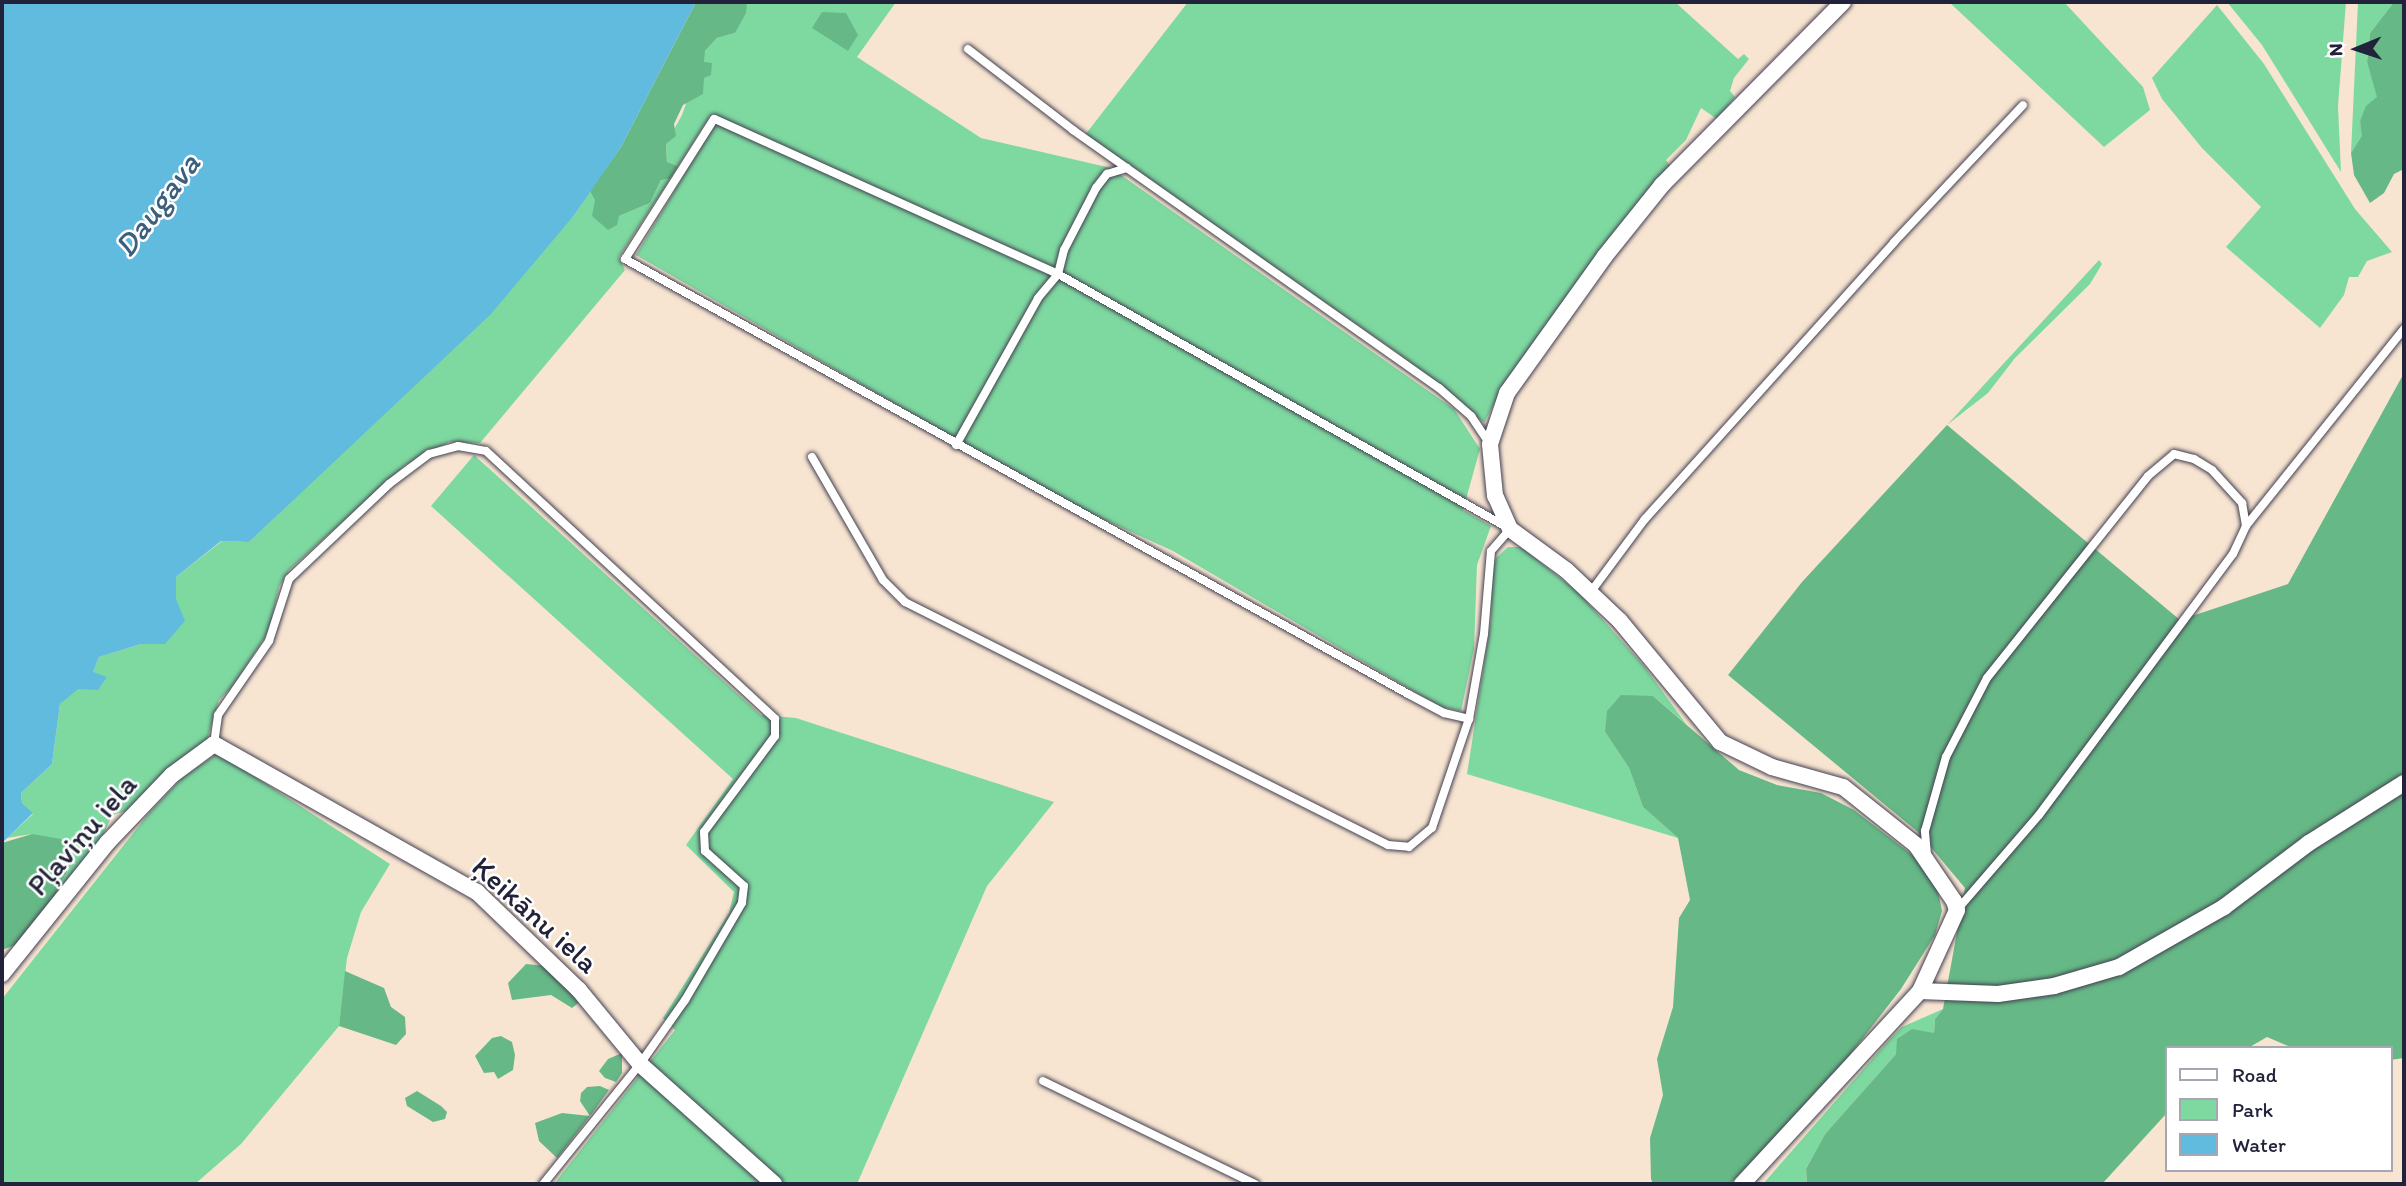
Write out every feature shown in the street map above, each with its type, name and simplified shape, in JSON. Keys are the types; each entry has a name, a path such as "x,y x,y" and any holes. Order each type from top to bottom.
{"street":[{"path":"1742,1184 1920,991 1957,910 1927,859 1843,787 1772,767 1720,742 1620,621 1510,528 1496,496 1490,444 1507,393 1605,256 1662,185 1843,2"},
{"name":"Pļaviņu iela","path":"2,974 107,843 172,775 214,744"},
{"name":"Ķeikānu iela","path":"214,744 477,892 579,990 640,1064 774,1184"},
{"path":"1920,991 1998,994 2054,986 2119,967 2224,907 2309,844 2404,783"}],"lane":[{"path":"968,49 1128,168 1440,388 1471,416 1490,444"},
{"path":"1590,593 1645,519 1894,242 2024,106"},
{"path":"813,457 883,580 905,602 1388,845 1409,847 1432,828 1469,719 1484,634 1486,569 1491,551 1510,528 1058,274 714,119 625,259 1408,694 1444,713 1469,719"},
{"path":"956,445 1038,299 1058,274 1064,250 1096,188 1107,174 1128,168"},
{"path":"1957,910 2122,706 2233,554 2246,526 2404,329"},
{"path":"214,744 218,715 269,641 289,579 389,484 429,454 458,446 486,451 775,719 775,736 704,832 705,851 744,886 742,903 685,1000 640,1064 543,1184"},
{"path":"1927,859 1925,831 1946,757 1987,678 2148,476 2174,454 2194,459 2213,470 2242,503 2246,526"},
{"path":"1043,1081 1255,1184"}],"green space":[{"path":"696,2 747,2 746,13 735,33 717,38 705,51 704,62 712,63 711,75 704,78 703,94 683,105 674,124 676,136 666,144 667,162 678,166 670,179 661,180 650,203 619,216 617,225 608,230 592,216 595,200 590,191 621,147"},
{"path":"747,2 896,2 857,57 981,138 1111,168 1454,409 1480,449 1463,510 1491,526 1477,565 1474,649 1461,711 1441,707 1173,551 1068,503 636,255 719,117 710,116 678,166 667,162 666,144 682,115 705,51 717,38 735,33"},
{"path":"1188,2 1675,2 1738,59 1744,54 1749,59 1734,78 1730,91 1735,97 1717,119 1701,108 1686,140 1666,160 1671,167 1540,333 1507,380 1484,423 1399,354 1085,135"},
{"path":"1949,2 2064,2 2143,87 2150,110 2104,147"},
{"path":"2227,2 2346,2 2338,106 2341,172 2262,45"},
{"path":"2358,2 2394,2 2370,33 2367,62 2378,97 2360,121 2363,136 2351,153"},
{"path":"2394,2 2404,2 2404,169 2394,174 2384,193 2370,203 2354,175 2351,153 2362,136 2360,121 2366,106 2377,97 2367,62 2370,33"},
{"path":"2217,5 2264,64 2355,209 2392,252 2367,261 2358,277 2349,277 2344,295 2320,328 2226,247 2261,207 2202,148 2162,99 2152,78"},
{"path":"822,12 846,13 858,35 848,51 812,28"},
{"path":"670,179 619,257 625,270 480,443 449,442 405,465 289,570 279,587 269,631 232,687 219,700 206,743 134,809 112,815 99,844 50,906 73,859 32,834 7,838 33,814 22,803 21,793 52,764 60,704 93,672 99,657 141,644 165,644 176,577 222,541 249,542 389,407 575,214 590,191 619,216 650,203 661,180"},
{"path":"2099,260 2102,264 2090,284 2015,358 1988,393 1947,425"},
{"path":"2404,373 2404,1058 2392,1060 2392,1046 2288,1046 2267,1037 2251,1046 2164,1046 2164,1116 2102,1184 1807,1184 1806,1169 1825,1134 1896,1054 1897,1039 1912,1029 1934,1033 1935,1019 1943,1009 1965,888 1918,832 1728,675 1802,582 1947,425 2180,620 2288,584"},
{"path":"474,455 761,715 796,718 1054,802 987,886 857,1184 554,1184 675,1030 663,1018 729,913 734,892 686,845 733,779 431,506"},
{"path":"1508,547 1521,547 1579,593 1644,666 1686,724 1653,696 1605,732 1629,768 1643,807 1678,838 1467,774 1491,619 1492,575 1496,558"},
{"path":"1621,695 1653,696 1739,770 1777,785 1821,793 1854,810 1915,857 1937,886 1942,911 1935,935 1901,989 1828,1083 1730,1184 1653,1184 1651,1179 1650,1138 1663,1095 1657,1059 1673,1007 1679,918 1690,900 1678,838 1643,807 1629,768 1605,732 1607,711"},
{"path":"218,753 390,864 361,912 347,958 339,1026 241,1144 195,1184 2,1184 2,999 150,812 182,778"},
{"path":"32,834 61,839 70,847 73,859 50,906 18,944 2,950 2,843"},
{"path":"526,964 546,966 581,1001 572,1008 551,995 512,1000 508,983"},
{"path":"345,971 384,988 391,1007 405,1017 406,1034 396,1045 339,1026"},
{"path":"1943,1009 1935,1019 1934,1033 1896,1054 1825,1134 1806,1169 1807,1184 1763,1184 1902,1027"},
{"path":"501,1036 512,1042 515,1055 513,1070 498,1079 494,1072 484,1073 475,1056 492,1038"},
{"path":"622,1053 622,1073 616,1082 605,1078 599,1071 608,1059"},
{"path":"600,1086 609,1090 590,1116 580,1101 581,1093 587,1087"},
{"path":"417,1091 447,1112 445,1119 433,1122 407,1106 405,1098"},
{"path":"562,1113 590,1116 557,1158 539,1141 535,1123"}],"water":[{"name":"Daugava","path":"2,2 696,2 621,147 575,214 491,314 249,542 221,541 176,577 176,599 185,621 165,644 141,644 99,657 93,672 107,677 98,690 78,689 60,704 52,764 21,793 22,803 33,813 2,843"}]}
